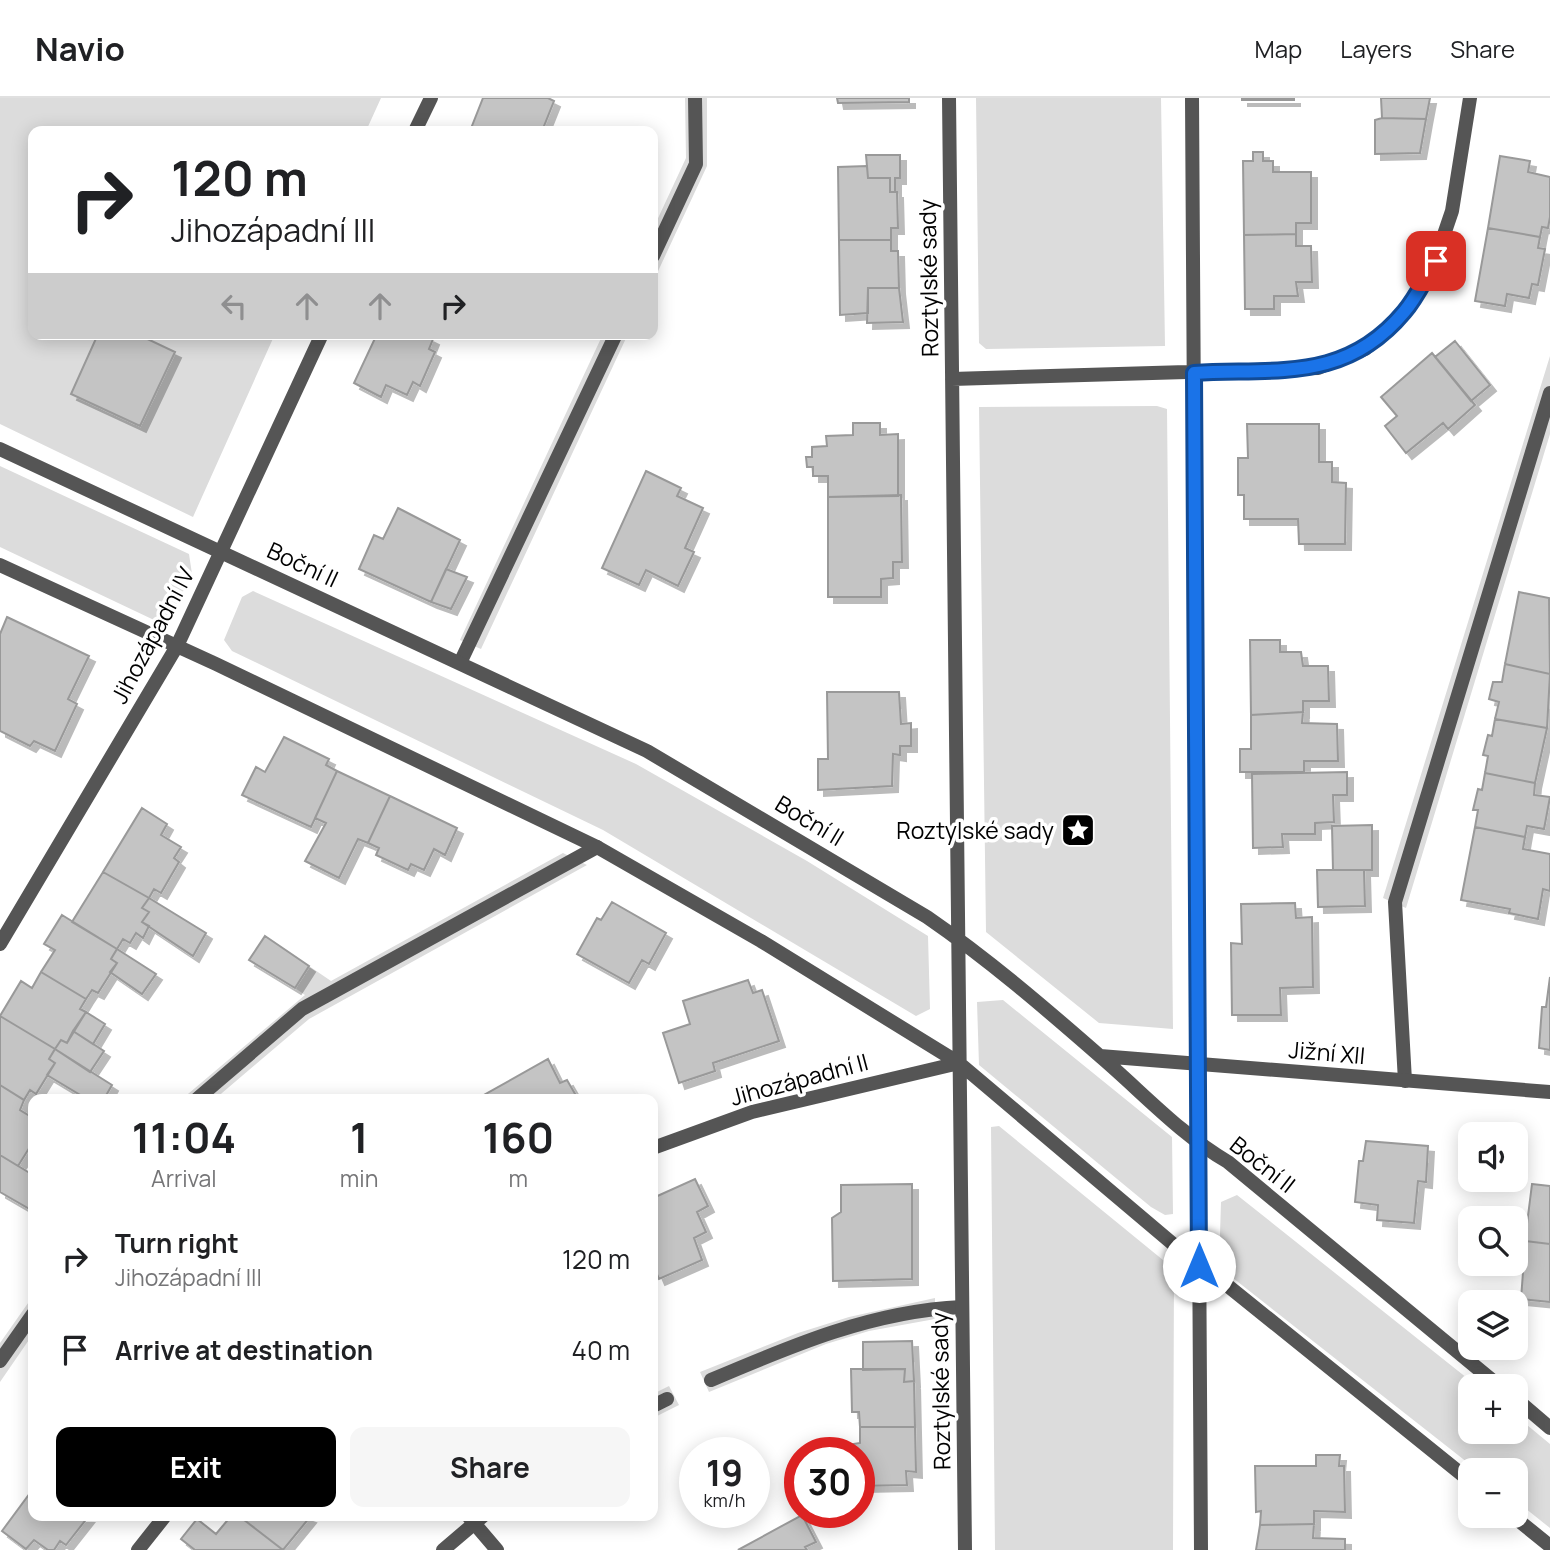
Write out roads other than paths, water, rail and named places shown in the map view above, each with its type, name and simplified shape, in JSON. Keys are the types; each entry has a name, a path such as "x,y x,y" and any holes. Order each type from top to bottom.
{"street":[{"path":"417,126 431,98"},
{"path":"658,245 696,164 695,98"},
{"name":"Roztylské sady","path":"949,98 965,1550"},
{"path":"1192,98 1201,1550"},
{"path":"952,379 1318,368 1365,349 1405,312 1436,261 1452,211 1471,98"},
{"name":"Jihozápadní IV","path":"0,944 177,646 319,340"},
{"path":"460,663 613,340"},
{"path":"1405,1081 1395,902 1550,393"},
{"name":"Boční II","path":"0,449 647,751 819,851 958,939 1100,1056 1199,1145 1228,1162 1484,1374"},
{"path":"0,565 177,646 597,847 761,941 959,1063 1199,1266 1228,1286 1458,1471"},
{"path":"203,1094 302,1009 597,847"},
{"name":"Jižní XII","path":"1100,1056 1550,1093"},
{"name":"Jihozápadní II","path":"658,1146 752,1112 959,1063"},
{"path":"711,1380 856,1323 935,1308 962,1307"},
{"path":"0,1361 28,1321"},
{"path":"658,1404 667,1399"},
{"path":"1528,1409 1550,1428"},
{"path":"138,1550 161,1521"},
{"path":"443,1550 472,1521"},
{"path":"477,1521 497,1550"},
{"path":"1528,1528 1550,1546"}],"place":[{"name":"Roztylské sady","path":"1078,830"}]}
